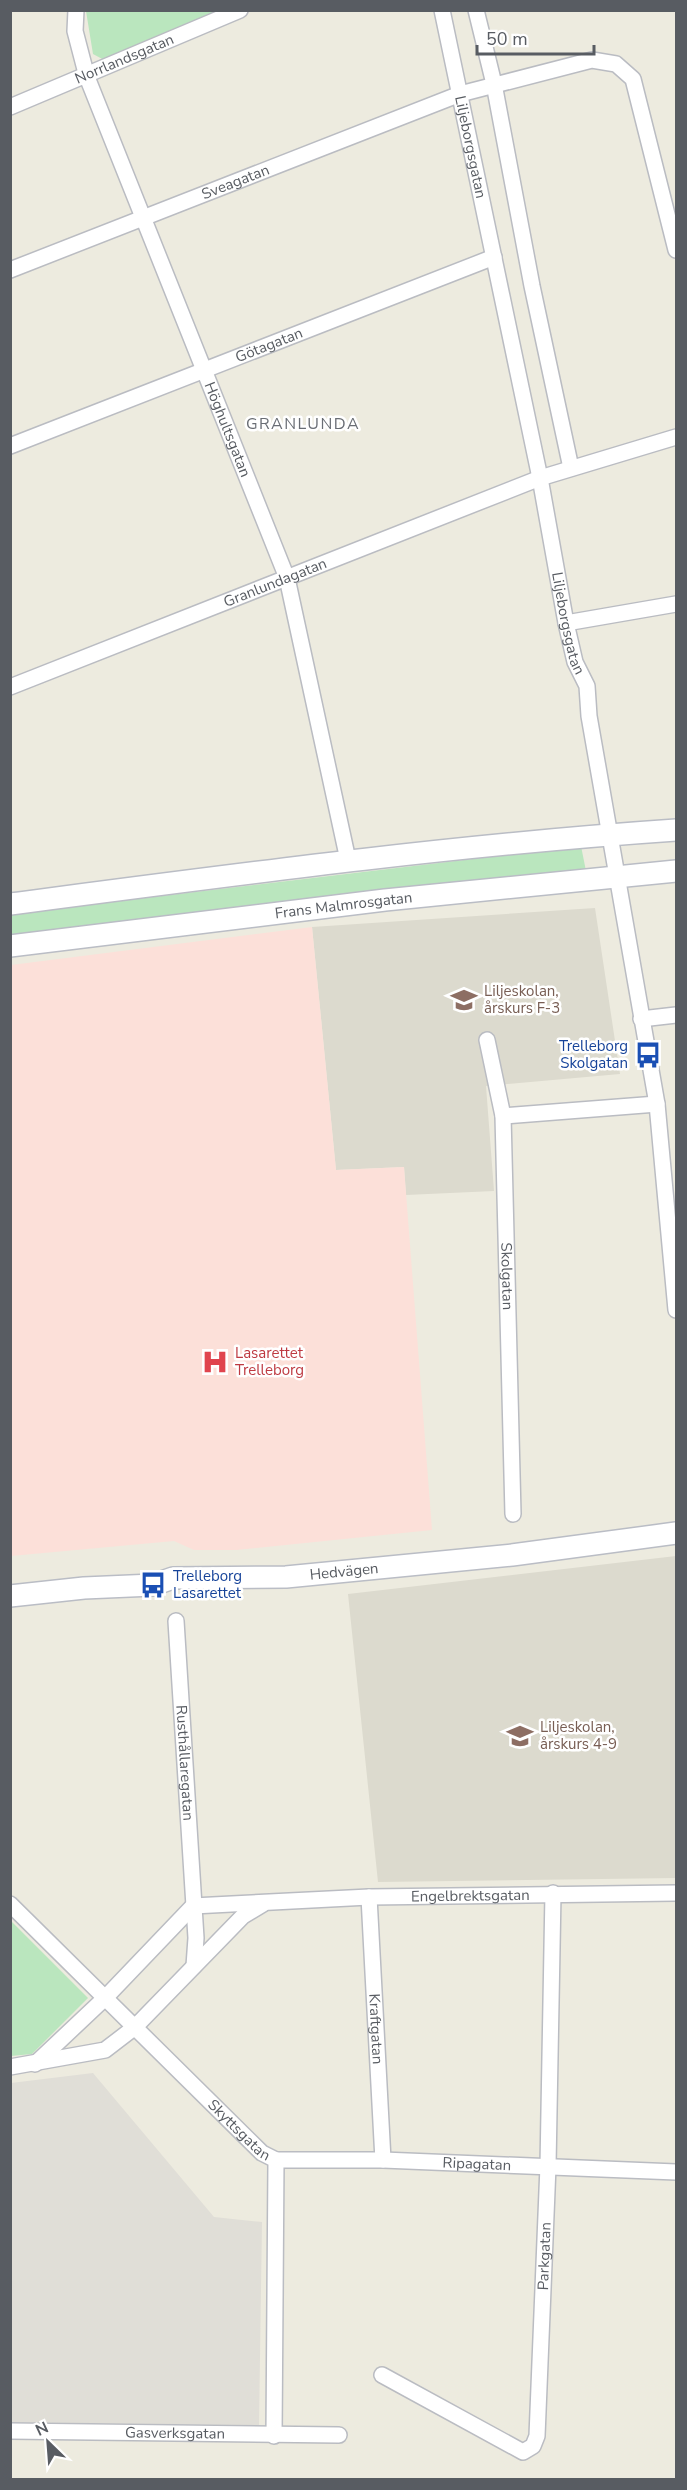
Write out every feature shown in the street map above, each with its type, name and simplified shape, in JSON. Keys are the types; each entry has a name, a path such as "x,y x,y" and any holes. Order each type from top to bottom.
{"street":[{"name":"Höghultsgatan","path":"76,10 75,31 87,77 287,578 348,860"},
{"name":"Norrlandsgatan","path":"10,107 87,77 240,10"},
{"name":"Liljeborgsgatan","path":"442,10 540,478 566,623 575,662 587,686 589,716 657,1104 676,1310"},
{"path":"476,10 494,84 532,286 571,468"},
{"name":"Sveagatan","path":"10,270 460,94 592,60 616,64 633,79 670,207 676,250"},
{"name":"Götagatan","path":"10,446 494,257"},
{"name":"Granlundagatan","path":"10,687 540,478 676,437"},
{"path":"566,623 676,604"},
{"path":"10,904 348,860 609,834 676,830"},
{"name":"Frans Malmrosgatan","path":"10,946 385,900 676,871"},
{"path":"641,1019 676,1015"},
{"name":"Skolgatan","path":"487,1040 503,1116 513,1514"},
{"path":"503,1116 657,1104"},
{"name":"Hedvägen","path":"10,1596 84,1588 153,1585 173,1578 286,1576 512,1556 676,1533"},
{"name":"Rusthållaregatan","path":"176,1621 193,1906"},
{"name":"Parkgatan","path":"382,2375 523,2452 532,2446 537,2436 548,2166 553,1893"},
{"name":"Engelbrektsgatan","path":"193,1906 369,1897 676,1893"},
{"name":"Kraftgatan","path":"369,1897 383,2160"},
{"path":"10,2067 105,2050 135,2027 243,1916 264,1902"},
{"name":"Skyttsgatan","path":"10,1904 262,2153 276,2160 274,2436"},
{"path":"193,1906 196,1938 194,1966"},
{"path":"35,2064 105,1998 193,1906"},
{"name":"Ripagatan","path":"276,2160 383,2160 676,2172"},
{"name":"Gasverksgatan","path":"10,2431 339,2435"}],"shaded area":[{"name":"Liljeskolan, årskurs F-3","path":"595,908 620,1074 486,1086 494,1191 406,1195 404,1167 336,1170 312,927"},
{"name":"Lasarettet Trelleborg","path":"312,927 336,1170 404,1167 432,1530 236,1550 194,1550 174,1541 11,1556 11,965"},
{"name":"Liljeskolan, årskurs 4-9","path":"676,1556 676,1878 378,1882 348,1594"},
{"path":"93,2073 214,2217 262,2222 259,2425 11,2422 11,2083"}],"green space":[{"path":"86,11 218,11 106,61 93,54"},
{"path":"581,846 586,871 11,936 10,914"},
{"path":"10,1920 88,1998 32,2054 11,2056"}],"place":[{"name":"Liljeskolan, årskurs F-3","path":"464,1000"},
{"name":"Trelleborg Skolgatan","path":"648,1055"},
{"name":"Lasarettet Trelleborg","path":"215,1362"},
{"name":"Trelleborg Lasarettet","path":"153,1585"},
{"name":"Liljeskolan, årskurs 4-9","path":"520,1736"}],"district":[{"name":"GRANLUNDA","path":"303,424"}]}
